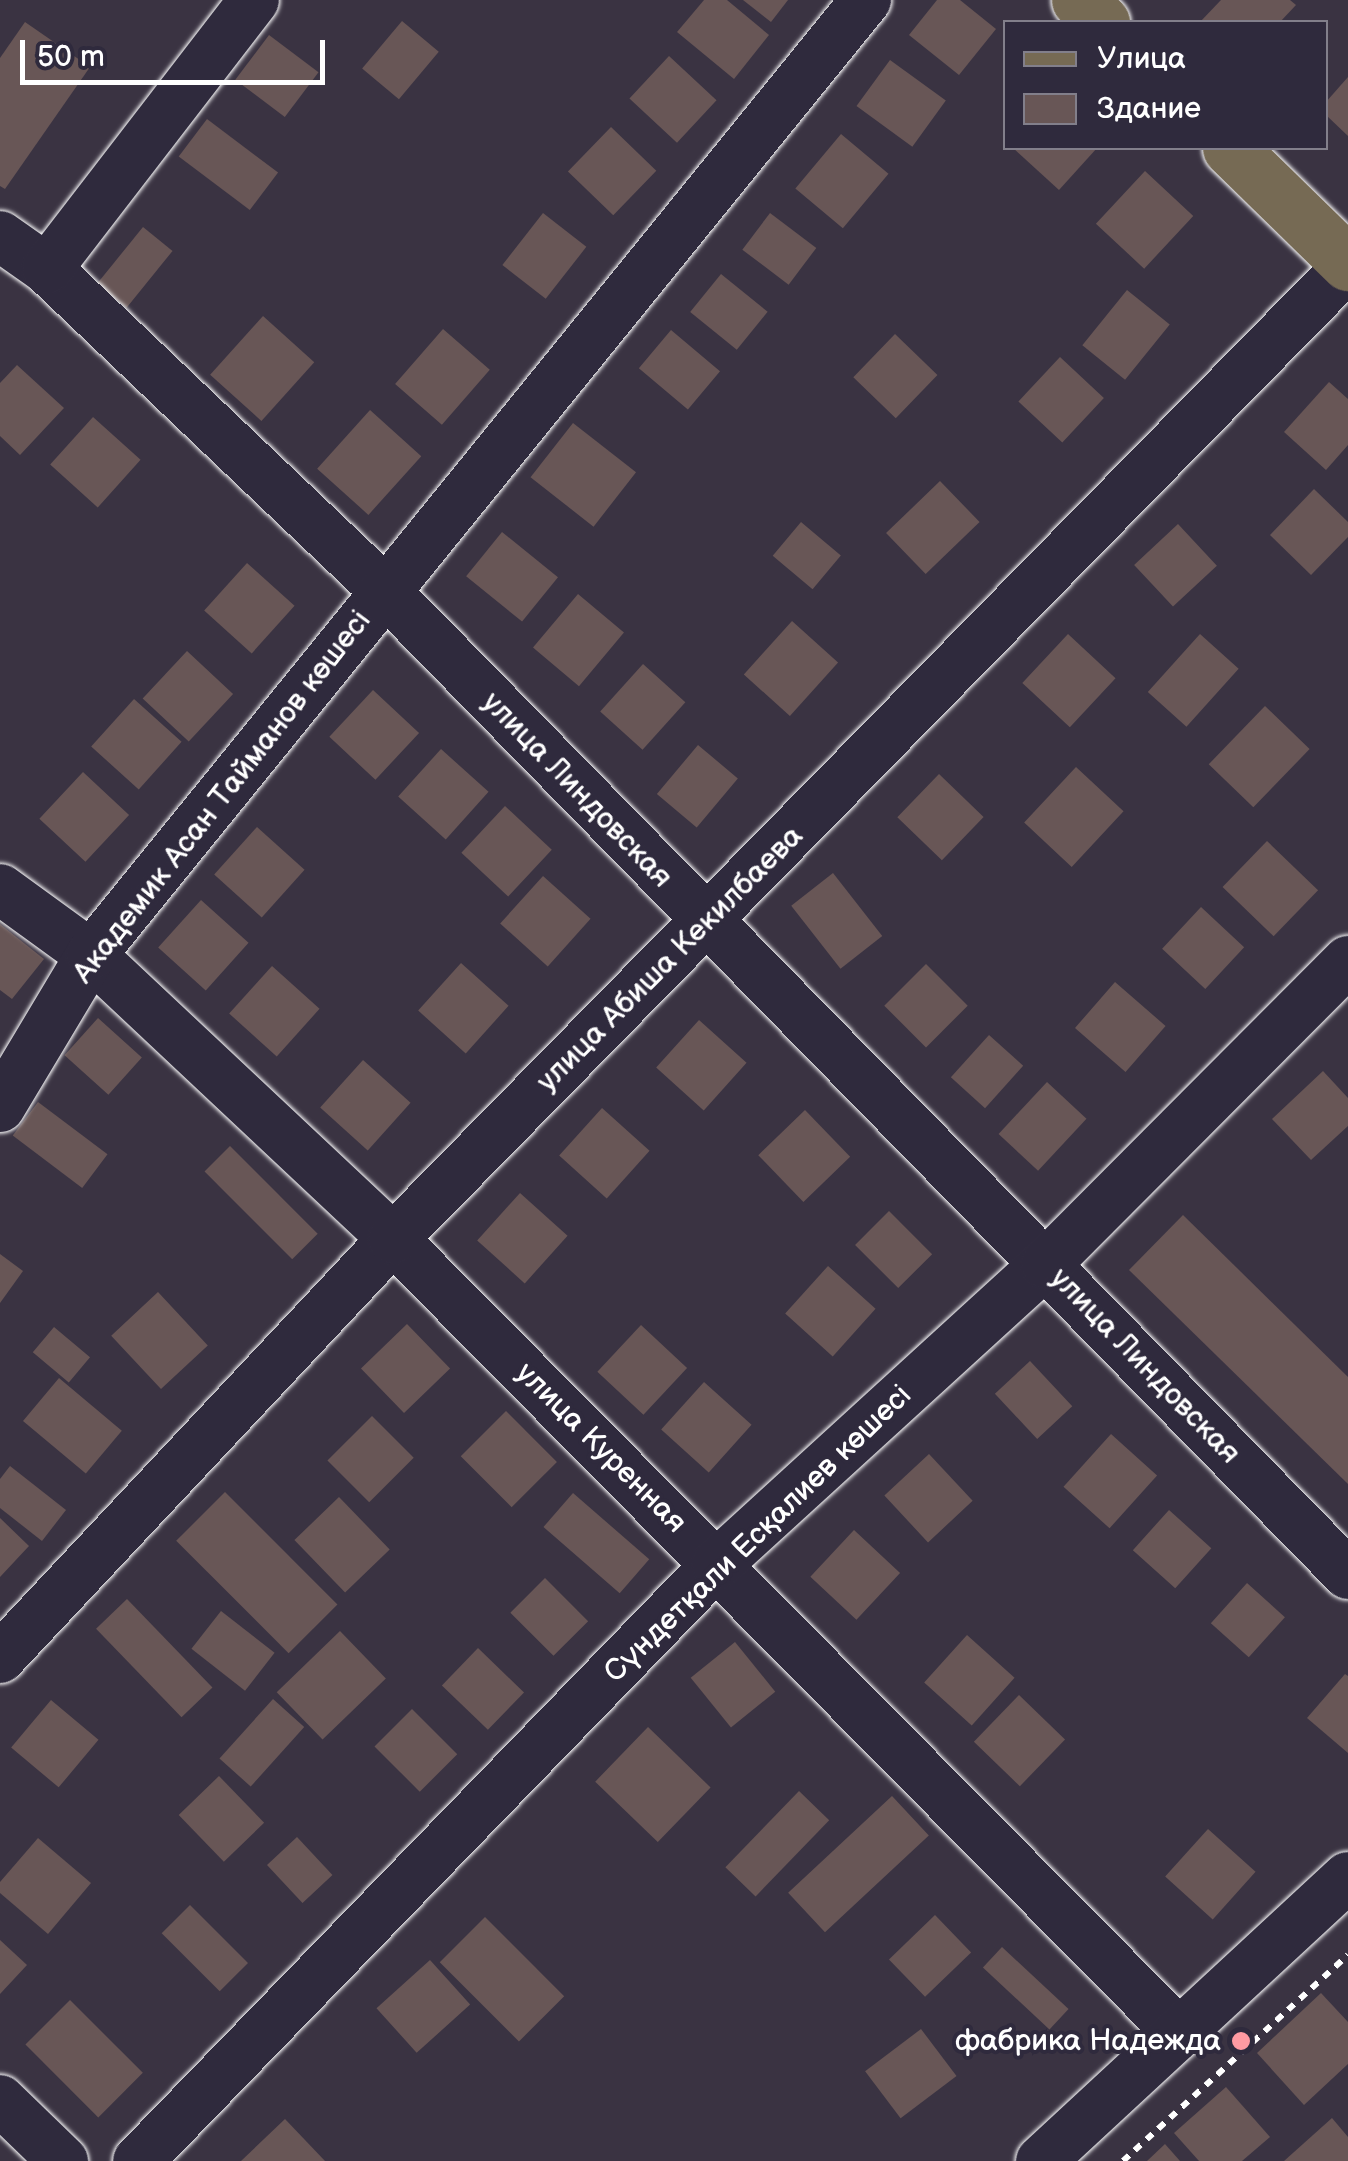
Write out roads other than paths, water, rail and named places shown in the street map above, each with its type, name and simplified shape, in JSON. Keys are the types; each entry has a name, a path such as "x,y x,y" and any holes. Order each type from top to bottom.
{"main road":[{"path":"1079,0 1100,20"},
{"path":"1232,150 1348,265"}],"street":[{"path":"47,269 254,0"},
{"name":"Академик Асан Тайманов көшесі","path":"0,1107 90,956 866,0"},
{"name":"улица Линдовская","path":"0,236 47,269 385,590 706,924 1348,1574"},
{"name":"улица Абиша Кекилбаева","path":"0,1658 392,1239 706,924 1348,265"},
{"name":"улица Куренная","path":"0,889 90,956 392,1239 1180,2033"},
{"name":"Сүндетқали Есқалиев көшесі","path":"138,2161 717,1564 1046,1264 1348,960"},
{"path":"1041,2161 1348,1878"},
{"path":"0,2100 63,2161"}],"place":[{"name":"фабрика Надежда","path":"1241,2041"}]}
